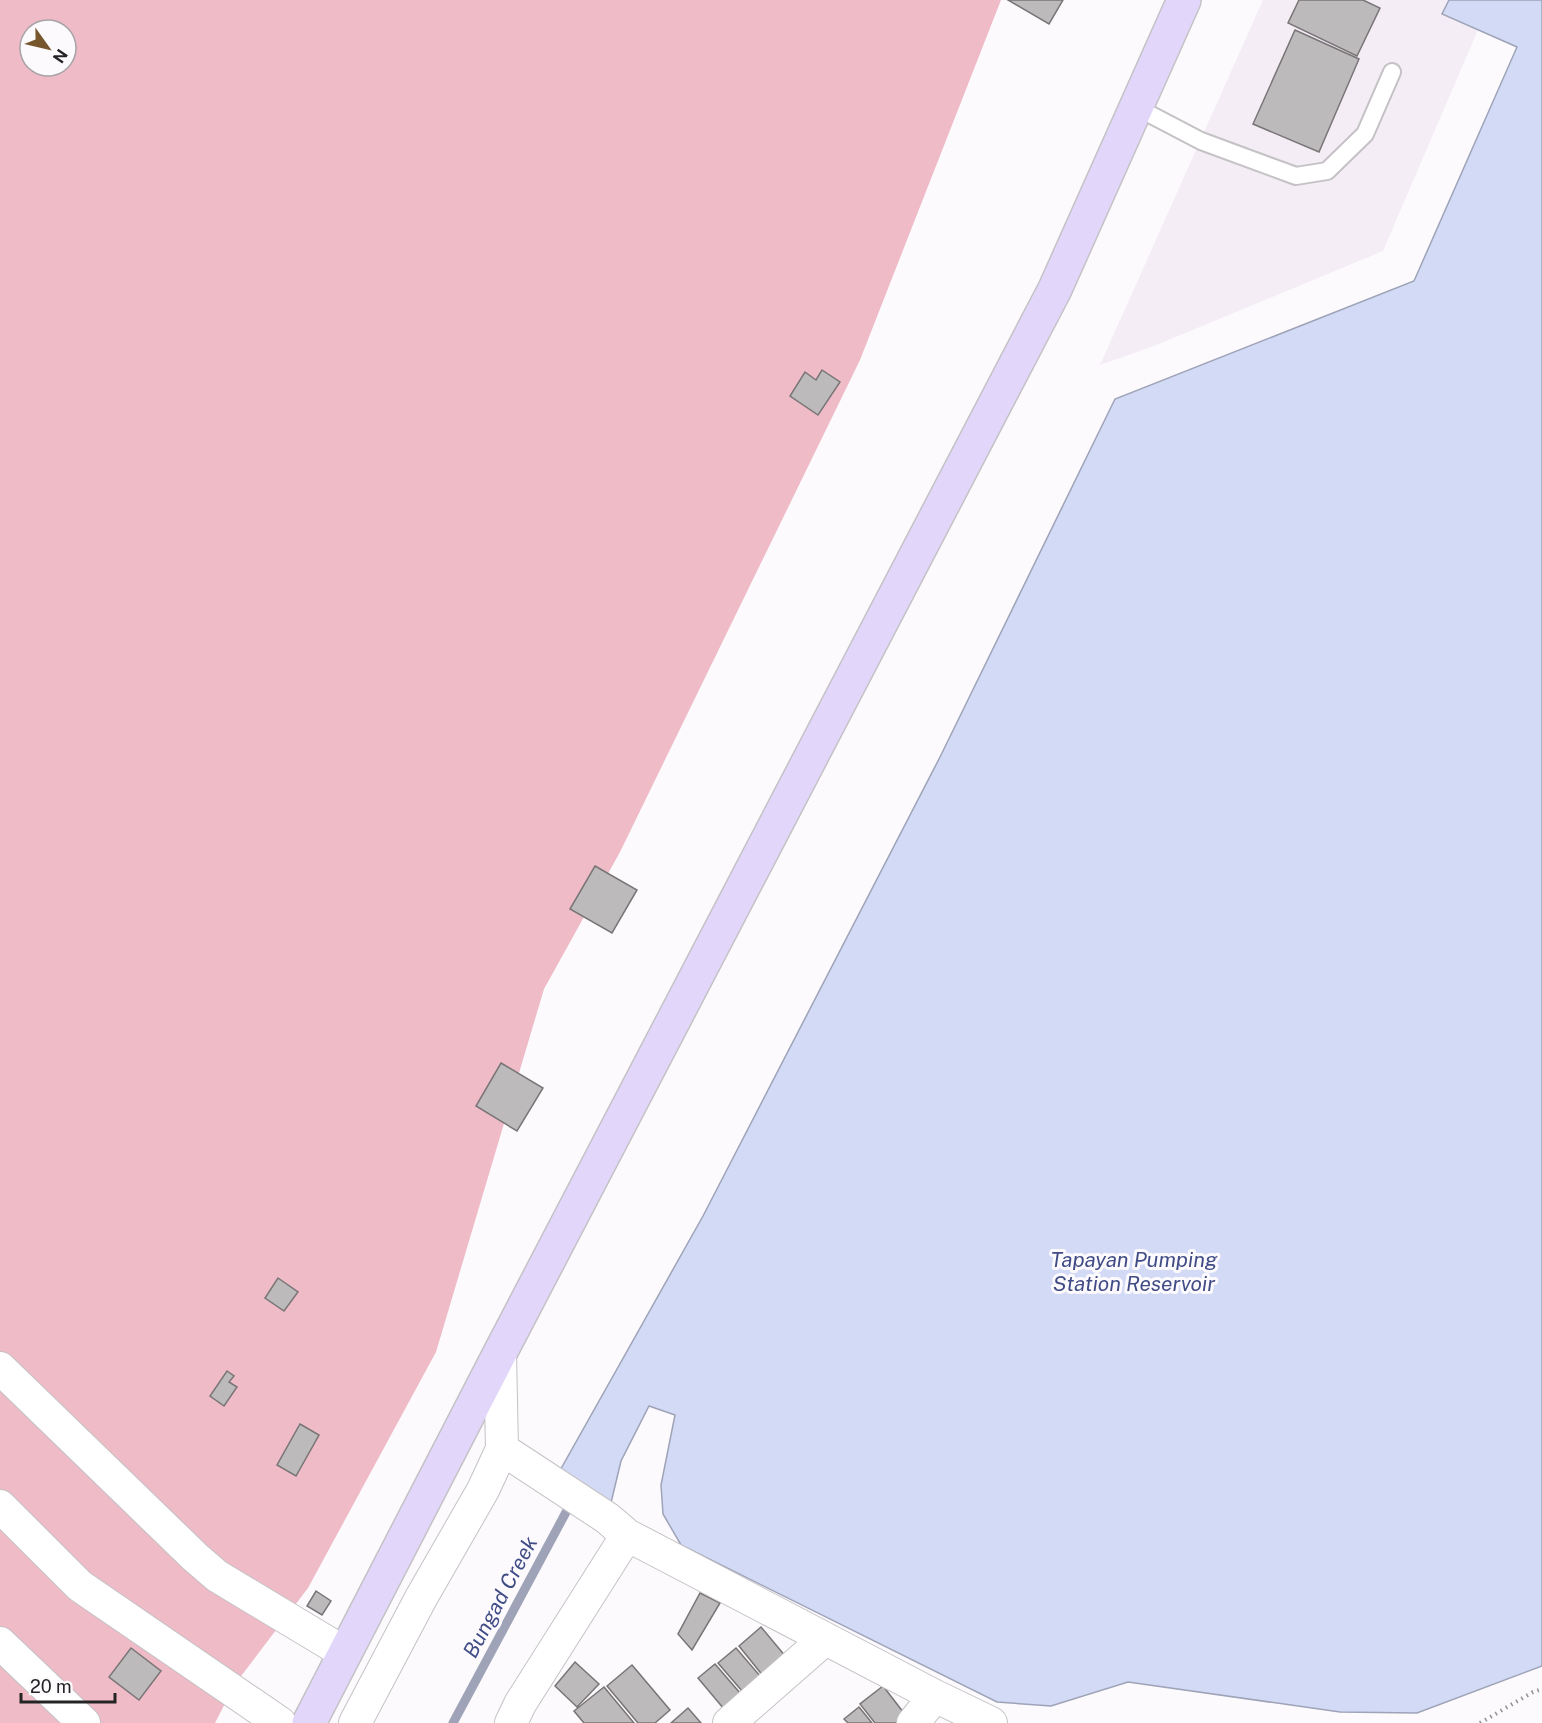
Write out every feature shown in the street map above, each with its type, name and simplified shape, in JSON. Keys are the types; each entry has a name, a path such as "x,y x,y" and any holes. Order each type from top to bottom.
{"street":[{"path":"309,1723 1055,289 1184,0"},
{"path":"355,1723 421,1598 483,1490 502,1449 500,1353"},
{"path":"0,1368 195,1557 218,1576 345,1653"},
{"path":"502,1449 617,1526 825,1639 992,1723"},
{"path":"0,1506 80,1586 280,1723"},
{"path":"511,1723 617,1526"},
{"path":"729,1723 825,1639"},
{"path":"0,1643 84,1723"},
{"path":"913,1723 934,1695"}],"lane":[{"path":"1136,107 1201,141 1296,176 1327,171 1365,134 1392,72"}],"path":[{"path":"1480,1723 1542,1689"}],"shaded area":[{"path":"0,0 1001,0 860,360 620,852 544,989 436,1352 308,1588 235,1684 215,1723 0,1723"},
{"path":"1263,0 1449,0 1443,14 1478,30 1383,251 1154,346 1100,365"}],"water":[{"name":"Tapayan Pumping Station Reservoir","path":"1449,0 1542,0 1542,1666 1417,1713 1340,1712 1128,1682 1051,1706 997,1702 681,1545 663,1514 661,1485 675,1415 649,1406 621,1461 610,1507 558,1474 703,1216 940,757 1115,399 1414,281 1517,47 1442,14"}],"building":[{"path":"1008,0 1063,0 1049,24"},
{"path":"1299,0 1363,0 1380,8 1357,56 1288,23"},
{"path":"1295,30 1359,59 1319,152 1253,124"},
{"path":"822,370 840,382 818,415 790,396 805,372 816,380"},
{"path":"595,866 637,890 612,933 570,909"},
{"path":"501,1063 543,1088 517,1131 476,1106"},
{"path":"278,1278 298,1292 284,1311 265,1298"},
{"path":"227,1371 234,1376 229,1382 237,1387 224,1406 210,1396"},
{"path":"300,1424 319,1435 296,1476 277,1465"},
{"path":"316,1591 331,1601 322,1615 307,1606"},
{"path":"700,1593 720,1603 692,1650 678,1634"},
{"path":"761,1627 791,1663 768,1682 739,1646"},
{"path":"131,1648 161,1671 139,1700 109,1677"},
{"path":"736,1648 766,1683 748,1698 718,1663"},
{"path":"575,1662 599,1684 577,1707 555,1686"},
{"path":"715,1664 746,1700 729,1715 698,1678"},
{"path":"632,1665 670,1710 655,1723 638,1723 607,1686"},
{"path":"883,1686 907,1717 900,1723 875,1723 860,1704"},
{"path":"604,1687 634,1723 584,1723 574,1711"},
{"path":"859,1707 872,1723 848,1723 844,1719"},
{"path":"688,1708 701,1723 671,1723"}],"waterway":[{"name":"Bungad Creek","path":"453,1723 572,1501"}]}
